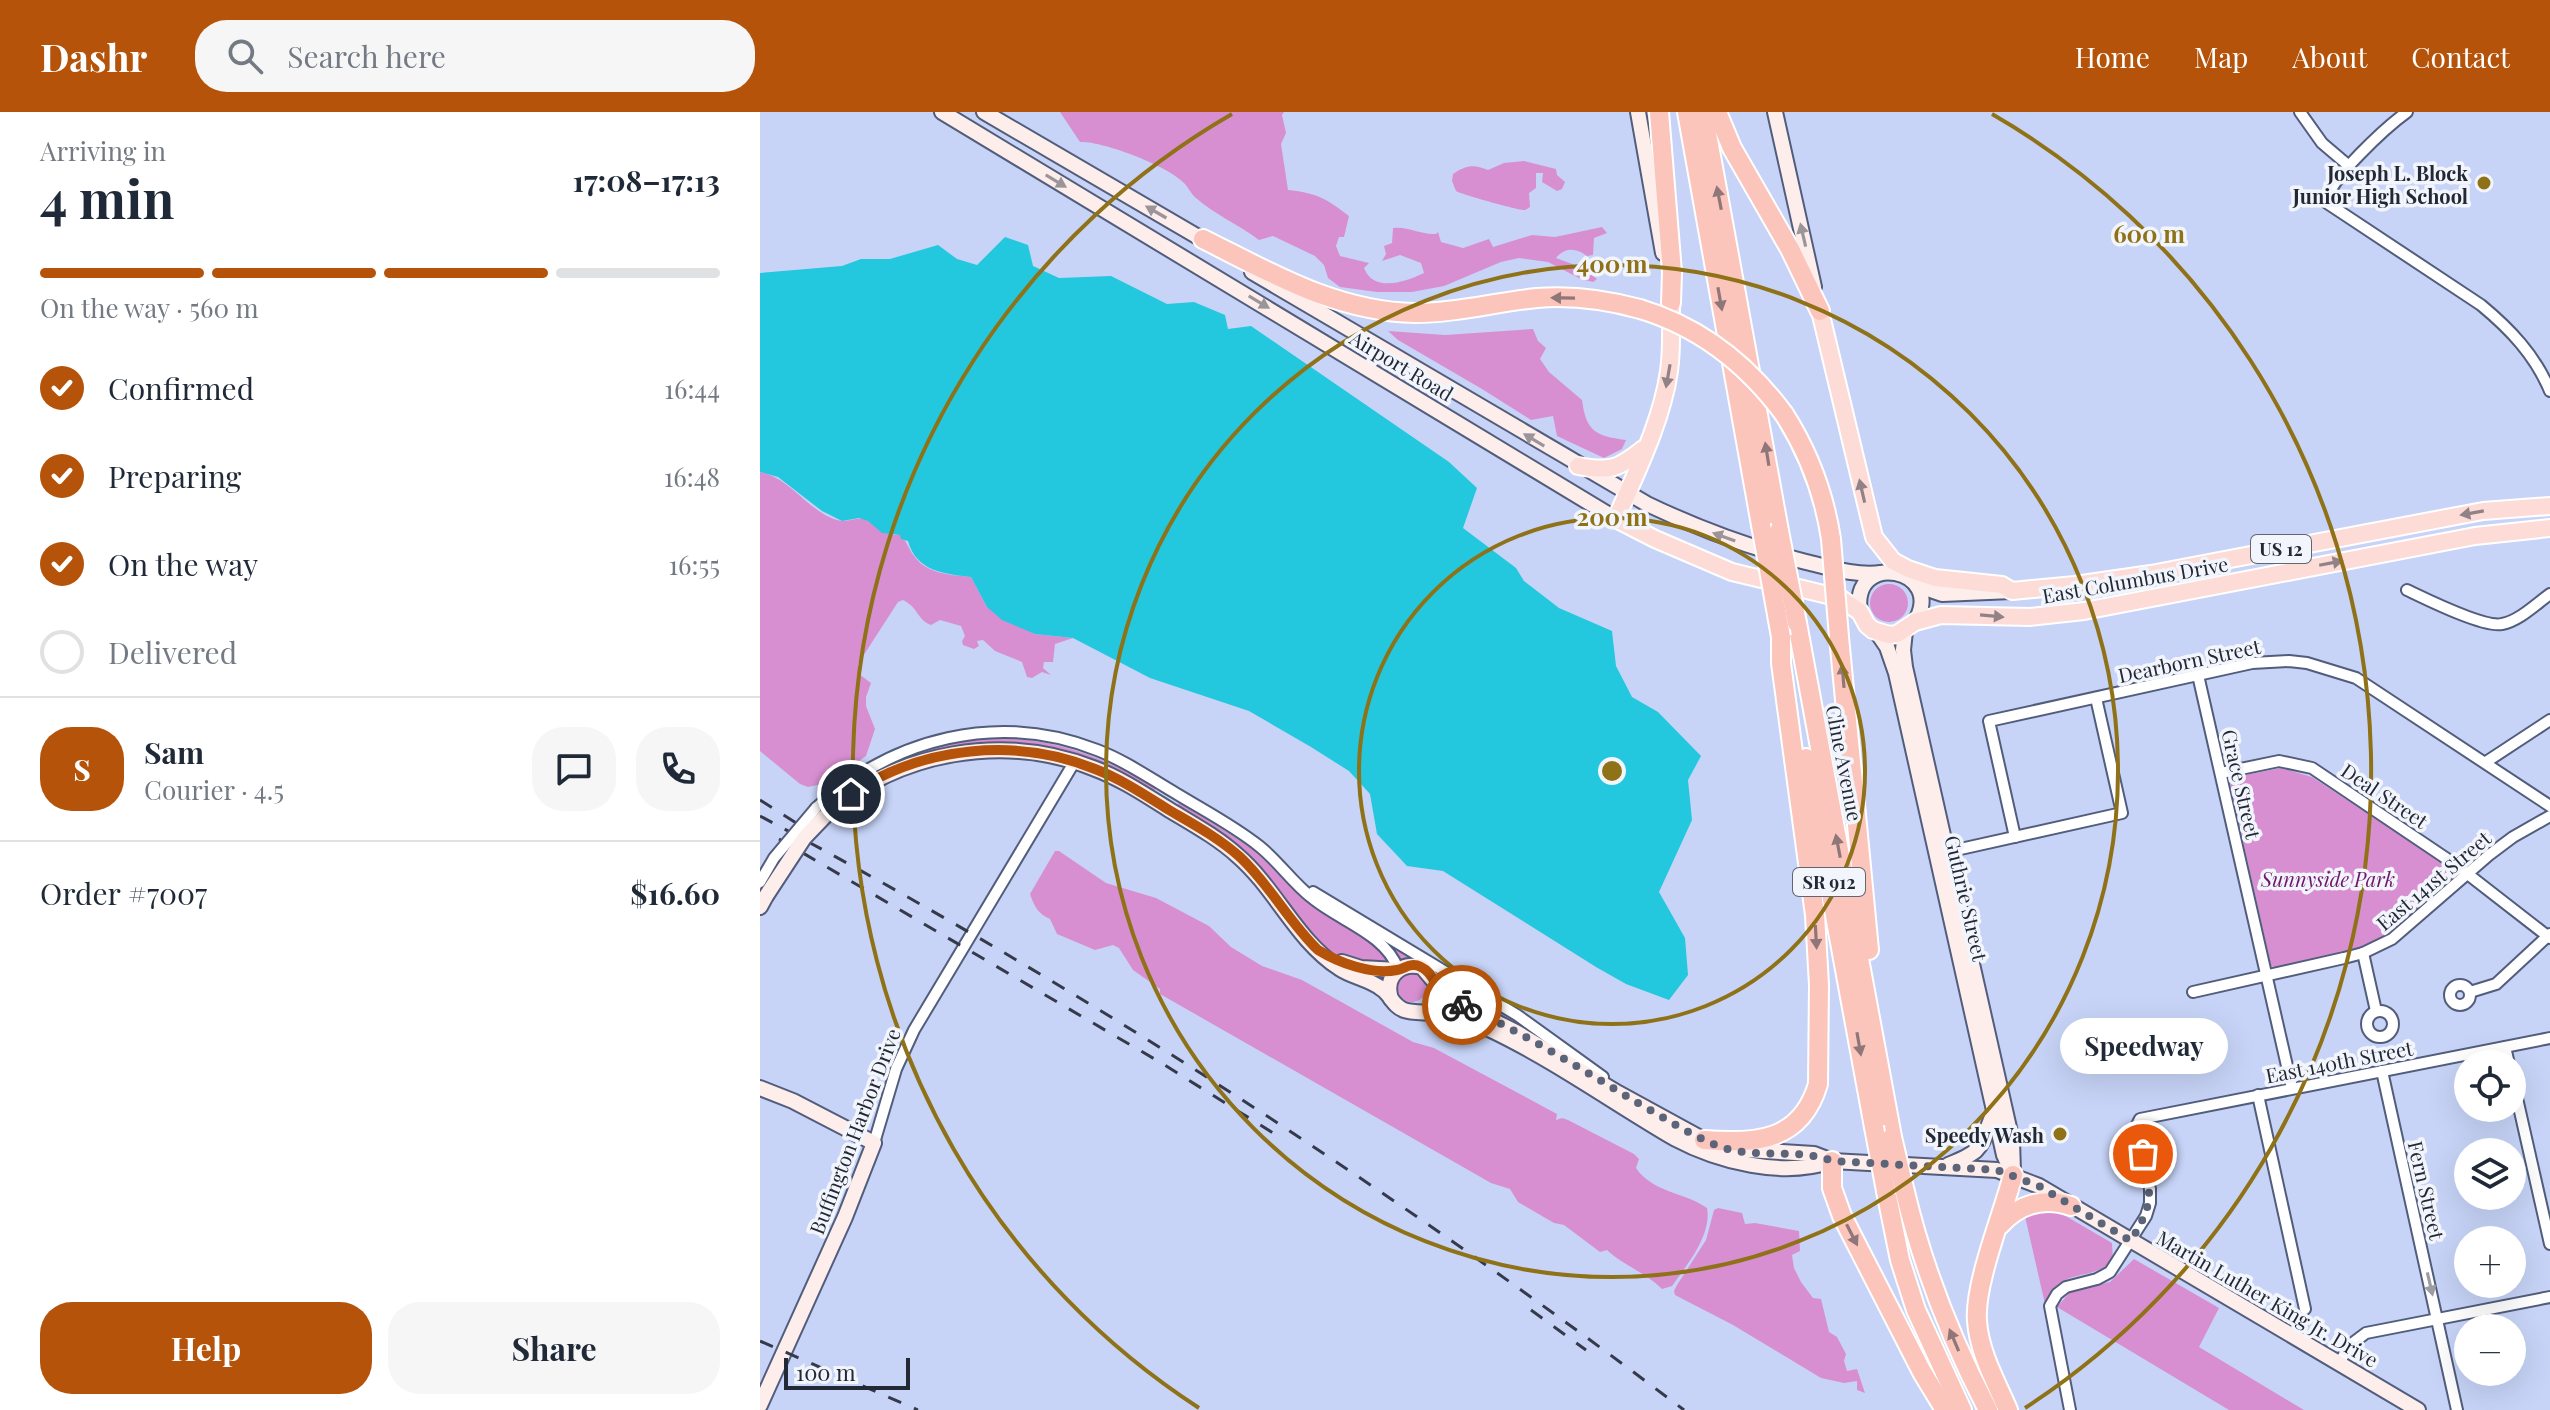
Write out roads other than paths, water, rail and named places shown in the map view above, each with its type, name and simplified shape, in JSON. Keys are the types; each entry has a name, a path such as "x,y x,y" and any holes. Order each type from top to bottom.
{"highway":[{"path":"1659,112 1672,272 1671,303"},
{"name":"Cline Avenue","path":"1687,112 1781,637 1796,699 1874,1127 1896,1192 1914,1230 1961,1357 1988,1410"},
{"name":"Cline Avenue","path":"1703,112 1880,1060 1892,1137 1900,1260 1916,1310 1962,1410"},
{"path":"1717,112 1732,148 1790,249 1820,311"},
{"path":"1203,239 1319,294 1379,310 1442,312 1558,298 1604,301 1640,309 1686,327 1720,348 1756,381 1784,414 1814,471 1831,539 1880,1060"},
{"path":"1704,1140 1752,1142 1773,1135 1801,1115 1818,1084 1819,985 1815,915 1781,663 1781,637"},
{"path":"1832,1161 1832,1188 1842,1216 1922,1372 1945,1410"},
{"path":"2008,1410 1987,1361 1977,1321 1982,1279 2013,1175"},
{"path":"2000,1225 2017,1209 2031,1204 2071,1206"}],"main road":[{"name":"Airport Road","path":"942,112 1616,519 1712,564 1840,598 1860,612"},
{"name":"Airport Road","path":"984,112 1203,239 1265,280 1626,493 1680,520 1738,543 1847,572 1887,567"},
{"path":"1616,519 1659,414 1669,374 1671,303 1638,112"},
{"path":"1775,112 1868,521 1887,567 1913,582 1922,603 1910,627"},
{"path":"1016,157 1028,138"},
{"path":"1578,466 1604,470 1619,467 1647,445"},
{"name":"East Columbus Drive","path":"1913,582 1942,594 2075,585 2151,574 2483,511 2550,506"},
{"name":"East Columbus Drive","path":"1910,627 1954,613 2012,617 2084,611 2475,536 2550,528"},
{"path":"1876,631 1867,625 1858,602 1863,586 1887,567"},
{"name":"US 12","path":"1887,567 1935,578 2002,585 2012,591"},
{"name":"US 12","path":"1876,631 1889,635 1910,627"},
{"name":"Guthrie Street","path":"1910,627 1903,650 1905,667 1947,852 1994,1112 2004,1155 2013,1175"},
{"name":"Guthrie Street","path":"1876,631 1887,647 1898,681 1982,1035 2014,1150 2013,1175"},
{"path":"762,895 821,811 881,777 946,755 975,751 1017,750 1075,761 1120,780 1237,855 1318,950 1341,970 1379,986 1402,1009 1455,1017 1494,1031 1701,1151 1753,1164 1812,1168 1832,1161"},
{"path":"1318,950 1330,958 1361,968 1397,970 1414,965 1422,967 1448,998 1516,1032 1704,1140 1738,1151 1814,1154 1832,1161 1997,1170 2013,1175"},
{"path":"1391,999 1389,984 1397,970"},
{"path":"1417,1011 1430,1003 1434,996 1434,980"},
{"path":"760,1088 793,1101 874,1143"},
{"path":"1940,1168 1978,1150 1994,1112"},
{"name":"Buffington Harbor Drive","path":"760,1401 845,1217 874,1143"},
{"name":"Martin Luther King Jr. Drive","path":"2013,1175 2039,1186 2418,1410"}],"street":[{"path":"2300,112 2322,143 2349,166"},
{"path":"2407,112 2349,166 2326,196 2326,201 2489,312 2516,336 2531,355 2550,391"},
{"path":"2407,590 2483,623 2497,625 2512,620 2550,594"},
{"name":"Dearborn Street","path":"2015,837 1989,721 2271,661 2324,666 2371,686 2550,806"},
{"name":"Grace Street","path":"2198,675 2292,1088"},
{"path":"1947,852 2122,813 2096,698"},
{"path":"2486,762 2550,720"},
{"path":"821,811 863,771 915,746 971,733 1032,734 1080,744 1132,767 1236,830 1261,848 1309,896 1387,947 1397,970"},
{"name":"Buffington Harbor Drive","path":"874,1143 896,1069 914,1030 1075,761"},
{"name":"Deal Street","path":"2221,773 2279,761 2312,768 2468,874 2549,936"},
{"name":"East 141st Street","path":"2193,992 2363,953 2392,939 2513,837 2550,816"},
{"path":"1290,876 1517,1015 1640,1104"},
{"path":"2470,992 2496,984 2549,936"},
{"path":"2363,953 2376,1011"},
{"name":"East 140th Street","path":"2131,1241 2146,1216 2150,1196 2137,1122 2145,1117 2550,1038"},
{"name":"Fern Street","path":"2382,1071 2457,1410"},
{"path":"2258,1095 2305,1309"},
{"path":"2522,1122 2550,1244"},
{"path":"2070,1410 2050,1306 2066,1287 2097,1279 2110,1272 2131,1241"},
{"path":"2339,1363 2350,1345 2366,1333 2550,1297"}],"water":[{"path":"1005,237 1028,245 1033,266 1059,278 1111,276 1167,304 1194,302 1225,315 1228,329 1251,326 1449,462 1477,488 1463,528 1516,568 1524,581 1559,608 1612,631 1616,666 1632,697 1658,712 1701,756 1688,780 1692,820 1659,892 1685,938 1688,975 1669,1000 1626,984 1596,967 1443,871 1407,866 1377,834 1370,794 1349,771 1311,747 1249,711 1150,678 1073,638 1035,634 1002,620 987,607 971,577 932,569 917,559 908,541 901,539 900,535 882,533 868,521 859,518 842,521 822,511 778,477 760,472 760,273 842,266 861,259 890,259 938,245 957,259 977,265"}],"railway":[{"path":"760,800 804,828"},
{"path":"760,816 1000,950 1234,1095 1462,1248 1684,1410"},
{"path":"779,839 1163,1064 1281,1138"},
{"path":"1531,1310 1586,1350"},
{"path":"760,1341 918,1410"}],"place":[{"name":"Joseph L. Block Junior High School","path":"2484,183"},
{"name":"Speedy Wash","path":"2060,1134"},
{"name":"Speedway","path":"2143,1154"}],"park label":[{"name":"Sunnyside Park","path":"2328,878"}]}
